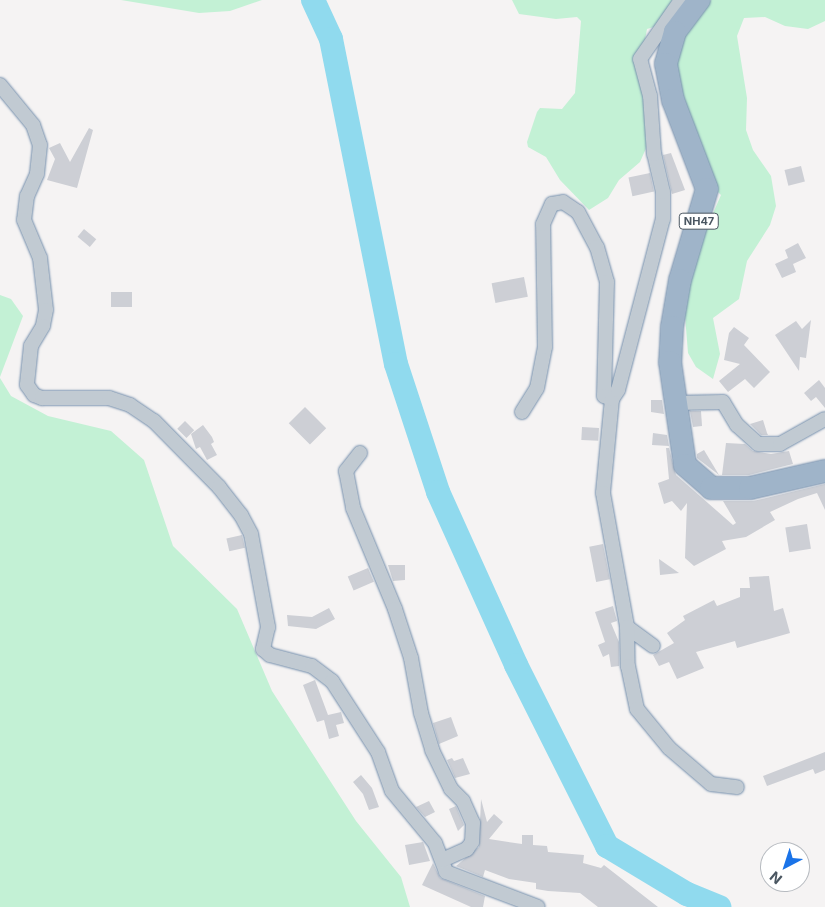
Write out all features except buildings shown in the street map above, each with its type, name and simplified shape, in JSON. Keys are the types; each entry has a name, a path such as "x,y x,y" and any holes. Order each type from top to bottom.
{"highway":[{"name":"NH47","path":"700,0 676,32 666,64 673,100 707,189 673,312 670,362 685,465 711,488 750,488 825,471"}],"street":[{"path":"681,0 640,59 652,106 654,154 663,192 663,219 618,390 612,399 603,493 627,626 628,666 637,709 669,748 711,784 737,787"},
{"path":"0,85 34,125 40,145 37,174 27,196 24,220 40,258 46,310 43,326 31,346 27,385 34,395 42,398 109,398 130,405 154,421 219,487 241,515 251,534 268,626 263,649 270,655 312,666 332,681 378,752 392,791 402,800 435,843 446,872 538,907"},
{"path":"522,412 537,388 545,347 543,224 552,204 563,202 578,212 597,247 607,282 604,396 612,399"},
{"path":"676,402 723,402 738,425 758,444 780,444 825,419"},
{"path":"360,453 346,471 353,508 395,609 411,658 421,713 432,750 451,789 463,801 473,823 472,842 468,849 442,860"},
{"path":"627,626 653,646"}],"green space":[{"path":"121,0 262,0 230,11 199,13"},
{"path":"512,0 692,0 678,20 647,29 644,45 636,52 634,62 647,97 651,137 640,162 619,180 608,198 589,210 560,180 546,157 528,147 527,142 540,108 562,109 575,93 581,21 577,17 556,19 519,14"},
{"path":"711,0 825,0 825,21 808,29 785,26 765,17 744,18 737,36 747,98 746,130 753,150 771,176 776,206 770,225 747,261 739,299 713,318 720,354 713,379 696,367 688,353 684,303 694,257 721,195 714,188 675,70 681,39"},
{"path":"0,295 11,299 23,316 0,377"},
{"path":"0,378 11,396 48,416 111,431 144,460 173,546 237,609 272,691 356,821 401,877 410,907 0,907"}],"waterway":[{"path":"313,0 331,39 396,364 438,492 516,665 607,846 687,894 720,907"}]}
